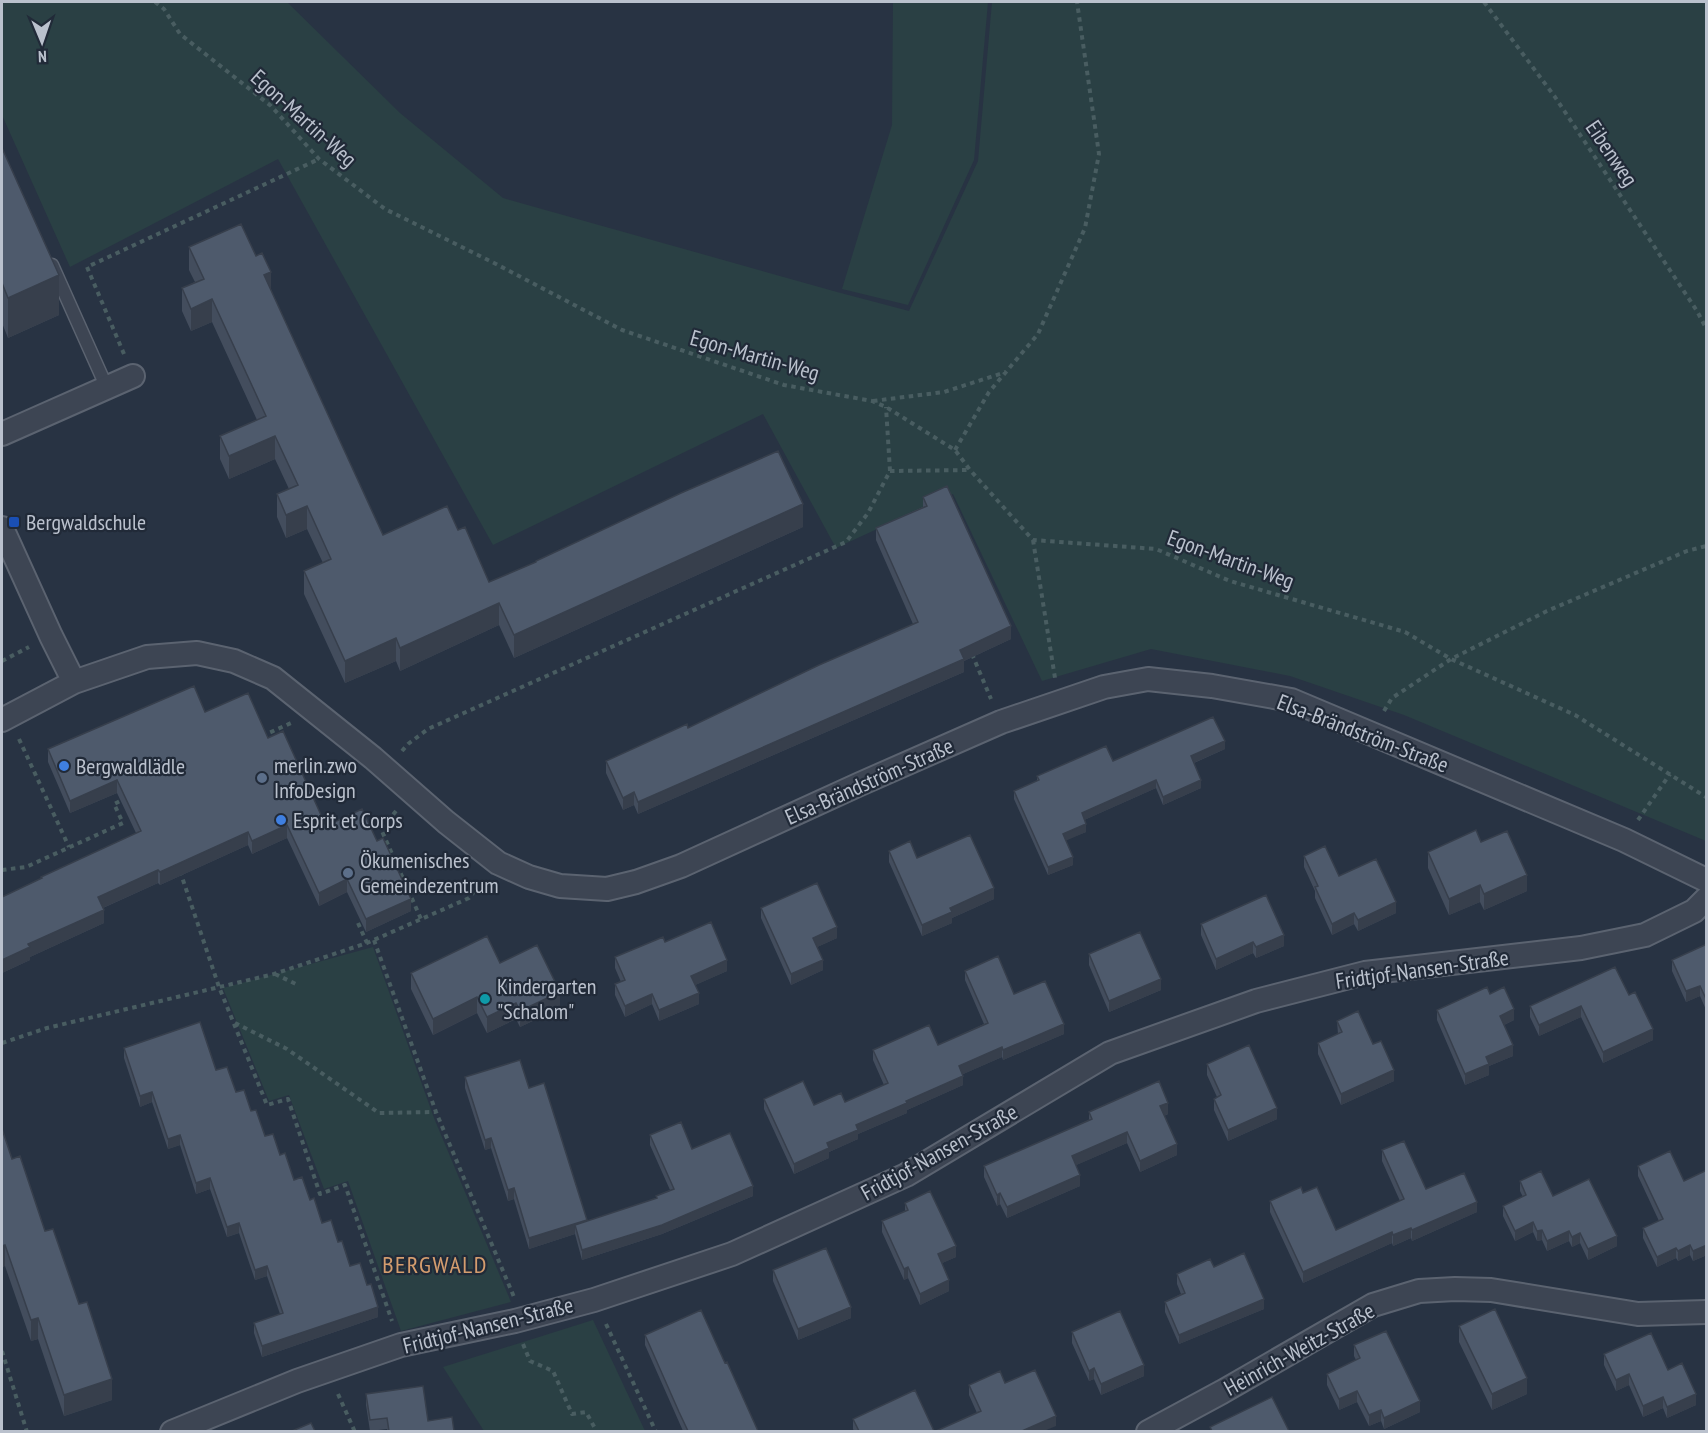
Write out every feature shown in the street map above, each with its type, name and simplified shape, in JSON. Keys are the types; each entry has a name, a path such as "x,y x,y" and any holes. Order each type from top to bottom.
{"street":[{"path":"2,434 133,376"},
{"path":"2,528 74,682"},
{"name":"Elsa-Brändström-Straße","path":"5,719 74,682 147,657 197,653 234,661 273,678 498,863 529,877 560,886 607,889 636,882 681,866 1001,722 1104,687 1148,679 1212,686 1291,700 1624,840 1707,880"},
{"name":"Fridtjof-Nansen-Straße","path":"172,1431 297,1381 401,1346 515,1311 594,1300 732,1254 906,1175 1110,1053 1256,1001 1365,973 1581,948 1645,934 1694,911 1707,899"},
{"name":"Heinrich-Weitz-Straße","path":"1148,1431 1222,1392 1373,1305 1419,1291 1491,1290 1638,1314 1707,1312"}],"lane":[{"path":"49,258 106,388"}],"path":[{"name":"Egon-Martin-Weg","path":"155,2 164,9 180,34 271,106 319,159 385,209 622,330 784,385 872,401 886,407 955,450 1033,540 1156,549 1230,581 1405,632 1451,659 1575,716 1707,797"},
{"path":"955,450 988,392 1038,334 1085,228 1099,154 1077,2"},
{"name":"Eibenweg","path":"1484,2 1555,97 1707,328"},
{"path":"133,376 87,267 319,159"},
{"path":"872,401 944,392 1006,372"},
{"path":"387,770 408,744 428,729 846,542 868,513 890,471 886,407"},
{"path":"890,471 970,470"},
{"path":"1033,540 1059,703"},
{"path":"1370,733 1392,698 1451,659 1547,611 1687,552 1707,546"},
{"path":"968,645 1001,722"},
{"path":"252,741 316,712"},
{"path":"5,719 69,847"},
{"path":"1624,840 1670,774"},
{"path":"412,792 381,829 421,919"},
{"path":"2,870 26,867 123,823 114,804 124,799"},
{"path":"178,863 219,987 267,1105 288,1099 320,1194 345,1185 382,1295"},
{"path":"2,1043 47,1028 274,974 367,943 468,898 498,863"},
{"path":"358,923 367,943"},
{"path":"374,940 436,1112 515,1311 530,1361 554,1371 572,1414 586,1412 597,1431"},
{"path":"274,974 298,985"},
{"path":"234,1023 287,1049 379,1113 436,1112"},
{"path":"594,1300 656,1431"},
{"path":"2,1351 27,1431"},
{"path":"348,1417 355,1431"}],"green space":[{"path":"2,2 287,2 400,113 503,198 909,311 978,161 992,2 1706,2 1706,841 1404,715 1290,676 1151,649 1042,681 953,494 836,548 763,414 493,545 278,159 70,267 2,115"},
{"path":"893,2 988,2 974,160 908,305 842,289 892,125"},
{"path":"373,947 434,1118 511,1302 401,1331 348,1181 324,1189 289,1095 269,1101 223,988"},
{"path":"593,1320 645,1431 484,1431 443,1367"}],"building":[{"path":"2,148 59,275 8,298 2,283"},
{"path":"241,224 256,256 262,253 271,272 264,275 383,535 447,506 458,530 465,527 489,582 778,451 803,504 514,635 499,603 400,648 396,638 345,661 304,571 331,559 307,506 286,515 277,494 298,485 275,436 229,456 220,436 266,416 212,299 191,309 182,288 204,279 189,247"},
{"path":"947,486 1011,626 960,650 964,659 638,802 634,792 623,798 606,761 687,724 688,728 819,665 918,622 876,528 927,506 923,497"},
{"path":"194,686 205,712 248,693 268,738 283,731 326,826 362,809 377,841 383,838 411,899 366,919 347,879 319,893 287,825 252,841 248,832 98,897 104,910 28,944 30,947 2,960 2,897 141,831 117,780 70,801 48,749"},
{"path":"1213,717 1225,741 1191,756 1201,780 1163,797 1156,780 1082,813 1086,824 1063,834 1073,857 1048,867 1014,791 1039,780 1037,776 1106,746 1113,761"},
{"path":"1476,830 1481,842 1507,831 1527,875 1484,894 1480,885 1449,899 1428,852"},
{"path":"970,835 994,888 950,908 952,912 922,925 889,851 910,841 917,858"},
{"path":"1325,846 1339,876 1376,859 1396,902 1358,920 1354,913 1332,924 1304,856"},
{"path":"817,883 837,927 813,938 823,960 791,974 761,908"},
{"path":"1266,895 1284,935 1256,947 1253,942 1216,959 1201,924"},
{"path":"711,922 727,960 691,976 699,993 659,1010 652,994 625,1006 615,984 625,980 615,957 663,937 665,942"},
{"path":"1140,932 1161,979 1109,1001 1089,954"},
{"name":"Kindergarten \"Schalom\"","path":"487,936 500,963 537,945 560,992 520,1011 516,1003 487,1017 477,997 433,1019 411,973"},
{"path":"1707,944 1707,1001 1700,986 1686,991 1672,960"},
{"path":"998,956 1014,994 1045,981 1064,1024 959,1066 963,1076 856,1125 858,1130 827,1143 829,1148 794,1164 764,1099 803,1081 814,1105 841,1093 845,1102 888,1083 873,1050 929,1025 938,1045 988,1023 965,971"},
{"path":"1615,967 1629,995 1635,992 1653,1029 1603,1052 1581,1006 1539,1025 1530,1006"},
{"path":"1487,987 1490,994 1504,987 1514,1009 1500,1016 1513,1045 1486,1057 1489,1064 1465,1074 1437,1010"},
{"path":"1358,1011 1373,1044 1381,1041 1394,1070 1341,1094 1318,1043 1342,1032 1337,1021"},
{"path":"200,1022 216,1070 227,1067 236,1092 244,1090 251,1111 256,1110 265,1136 273,1134 280,1155 285,1153 294,1180 302,1177 310,1200 314,1198 322,1223 331,1220 338,1242 342,1241 350,1266 360,1263 367,1285 371,1284 378,1307 262,1346 254,1323 283,1313 267,1266 255,1270 239,1223 227,1227 210,1178 196,1183 180,1135 168,1139 152,1092 140,1096 124,1048"},
{"path":"1249,1045 1277,1108 1228,1130 1214,1099 1221,1095 1207,1064"},
{"path":"520,1060 529,1088 544,1083 587,1220 529,1238 514,1188 508,1190 491,1138 485,1140 465,1077"},
{"path":"1159,1081 1168,1103 1160,1106 1177,1144 1140,1161 1127,1132 1072,1156 1080,1175 1007,1207 1000,1193 997,1195 984,1166 1092,1119 1089,1112"},
{"path":"681,1122 692,1149 730,1133 753,1186 662,1225 582,1250 575,1225 657,1198 656,1196 674,1189 650,1135"},
{"path":"2,1129 12,1159 20,1156 45,1231 53,1229 79,1304 87,1302 112,1379 64,1395 38,1318 31,1320 5,1245 2,1246"},
{"path":"1404,1141 1426,1189 1464,1173 1477,1202 1412,1230 1411,1228 1393,1235 1392,1232 1303,1272 1270,1201 1301,1187 1303,1193 1317,1187 1336,1230 1404,1199 1382,1150"},
{"path":"1670,1151 1684,1181 1707,1170 1707,1245 1693,1251 1690,1245 1678,1251 1676,1248 1657,1257 1643,1228 1663,1219 1638,1166"},
{"path":"1541,1171 1553,1196 1589,1179 1617,1236 1588,1249 1580,1233 1572,1237 1569,1231 1547,1241 1542,1230 1537,1231 1533,1222 1515,1231 1503,1206 1526,1195 1520,1181"},
{"path":"930,1191 956,1246 938,1254 949,1280 920,1294 908,1267 904,1269 882,1221 908,1210 905,1203"},
{"path":"826,1248 851,1307 798,1329 773,1270"},
{"path":"1244,1253 1264,1299 1179,1335 1165,1302 1185,1293 1177,1274 1210,1259 1214,1267"},
{"path":"1495,1309 1527,1378 1492,1394 1459,1326"},
{"path":"701,1310 758,1431 688,1431 679,1412 645,1335"},
{"path":"1120,1311 1144,1365 1101,1384 1094,1368 1089,1371 1072,1332"},
{"path":"1386,1331 1420,1401 1384,1418 1381,1410 1369,1415 1357,1391 1339,1399 1327,1374 1360,1358 1354,1345"},
{"path":"1651,1333 1668,1370 1682,1363 1696,1394 1667,1407 1663,1397 1643,1406 1629,1374 1616,1380 1604,1354"},
{"path":"1035,1370 1056,1416 1022,1431 936,1431 981,1411 969,1385 1000,1371 1005,1383"},
{"path":"423,1386 428,1421 452,1417 454,1431 389,1431 387,1418 370,1420 366,1394"},
{"path":"915,1390 934,1431 859,1431 853,1419"},
{"path":"1272,1397 1289,1431 1212,1431 1210,1427"},
{"path":"311,1423 315,1431 292,1431"}],"place":[{"name":"Bergwaldschule","path":"14,522"},
{"name":"Bergwaldlädle","path":"64,766"},
{"name":"merlin.zwo InfoDesign","path":"262,778"},
{"name":"Esprit et Corps","path":"281,820"},
{"name":"Ökumenisches Gemeindezentrum","path":"348,873"},
{"name":"Kindergarten \"Schalom\"","path":"485,999"}],"district":[{"name":"BERGWALD","path":"435,1264"}]}
